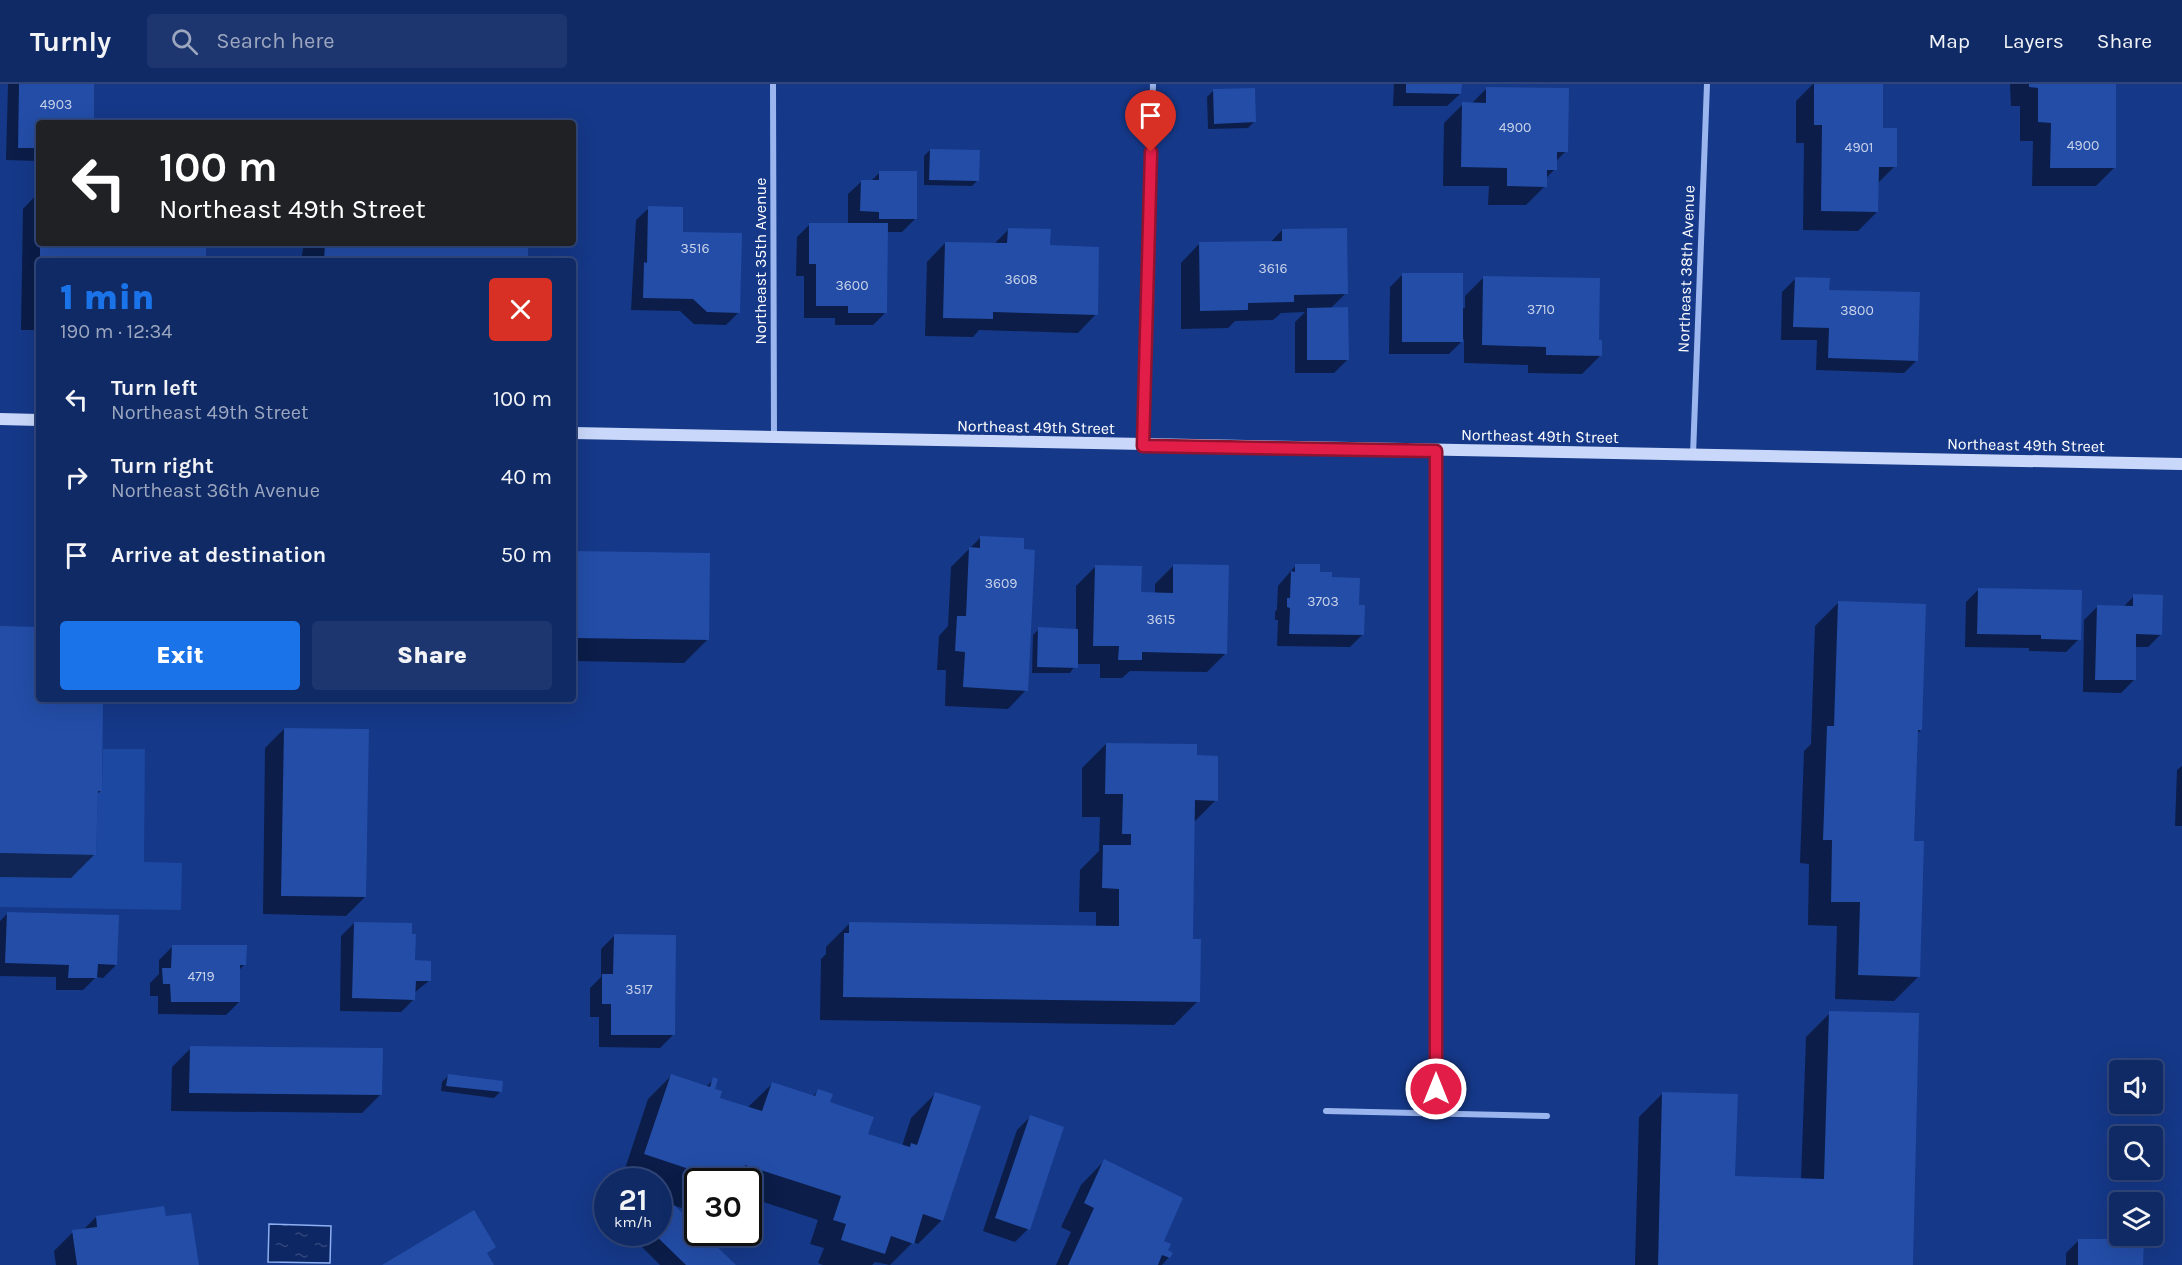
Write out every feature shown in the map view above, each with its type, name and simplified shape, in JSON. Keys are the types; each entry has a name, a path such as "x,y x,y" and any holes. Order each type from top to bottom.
{"street":[{"name":"Northeast 35th Avenue","path":"773,84 774,439"},
{"path":"1143,446 1153,84"},
{"name":"Northeast 38th Avenue","path":"1693,455 1707,84"},
{"path":"0,419 36,420"},
{"name":"Northeast 49th Street","path":"576,433 774,439 2182,464"},
{"path":"1436,451 1436,1113"},
{"path":"1326,1111 1547,1116"}],"shaded area":[{"path":"103,749 145,749 144,862 182,863 181,910 0,907 0,853 96,855 98,791 102,791"}],"water":[{"path":"269,1224 331,1226 330,1263 268,1262"}],"building":[{"path":"19,84 94,84 94,120 36,120 36,148 18,148"},
{"path":"1406,84 1462,84 1461,94 1406,93"},
{"path":"1814,84 1883,84 1883,128 1897,128 1897,167 1879,167 1878,212 1821,211 1822,125 1814,125"},
{"path":"2029,84 2116,84 2116,168 2050,168 2051,123 2038,122 2038,88 2029,87"},
{"path":"1486,87 1569,88 1568,152 1557,152 1557,170 1547,170 1547,187 1507,186 1507,168 1461,167 1462,102 1486,103"},
{"path":"1255,88 1256,122 1214,124 1213,89"},
{"path":"930,149 980,150 979,181 929,180"},
{"path":"879,171 917,171 917,219 879,219 879,212 860,211 861,180 879,180"},
{"path":"648,206 683,207 683,232 742,233 740,313 707,312 693,299 643,298 644,262 647,263"},
{"path":"809,223 888,223 887,313 848,313 848,306 816,306 816,264 809,264"},
{"path":"1008,228 1051,229 1050,245 1099,247 1098,315 993,312 993,319 943,318 945,242 1007,243"},
{"path":"1347,228 1348,294 1294,295 1294,302 1248,303 1248,310 1200,311 1199,242 1282,241 1282,229"},
{"path":"40,246 206,246 206,258 40,258"},
{"path":"325,246 528,246 528,258 324,258"},
{"path":"1402,273 1463,273 1463,342 1402,342"},
{"path":"1483,276 1600,278 1599,340 1602,340 1602,356 1546,355 1546,347 1482,345"},
{"path":"1795,277 1830,278 1829,290 1920,292 1918,361 1828,358 1829,328 1793,327"},
{"path":"1348,307 1349,360 1307,360 1307,308"},
{"path":"980,536 1024,538 1024,549 1035,550 1028,691 963,687 965,652 955,651 957,616 966,616 969,547 980,548"},
{"path":"576,551 710,553 709,640 576,638"},
{"path":"1173,564 1229,565 1227,654 1142,652 1142,660 1118,660 1119,646 1093,646 1095,565 1142,566 1141,592 1173,593"},
{"path":"1295,564 1320,564 1320,572 1332,572 1332,577 1360,578 1359,605 1365,605 1364,635 1289,634 1290,608 1287,607 1287,598 1290,598 1291,571 1295,572"},
{"path":"1978,588 2082,590 2081,640 2041,639 2041,635 1977,634"},
{"path":"2133,594 2163,595 2162,635 2136,634 2136,680 2095,680 2097,605 2133,606"},
{"path":"1838,601 1926,604 1922,730 1918,730 1914,841 1924,841 1920,977 1858,975 1860,902 1831,902 1832,840 1823,840 1827,726 1834,726"},
{"path":"0,626 36,627 36,702 103,702 102,791 98,791 96,855 0,853"},
{"path":"1038,627 1078,629 1078,668 1037,667"},
{"path":"284,728 369,729 366,897 281,896"},
{"path":"1106,743 1197,744 1197,755 1218,756 1218,801 1195,800 1193,939 1201,939 1200,1002 843,997 844,933 849,933 849,922 1119,926 1119,889 1102,888 1103,845 1131,845 1131,834 1122,834 1123,794 1105,794"},
{"path":"7,912 119,915 117,965 98,964 97,978 68,978 69,965 5,963"},
{"path":"354,922 412,923 412,934 416,934 415,960 431,961 431,981 416,981 415,1000 352,998"},
{"path":"614,934 676,935 675,1035 611,1035 611,1004 602,1004 602,974 613,974"},
{"path":"172,945 247,945 246,965 240,965 240,1002 171,1002 170,984 163,984 162,968 171,968"},
{"path":"1829,1011 1919,1013 1913,1265 1658,1265 1662,1092 1738,1094 1735,1176 1824,1179"},
{"path":"190,1046 383,1048 382,1095 189,1093"},
{"path":"448,1074 503,1081 502,1092 446,1086"},
{"path":"671,1074 710,1087 713,1077 718,1079 715,1089 722,1091 720,1098 762,1111 772,1082 815,1096 818,1089 833,1094 830,1102 874,1117 868,1134 910,1147 911,1143 917,1145 935,1092 981,1106 943,1221 923,1214 914,1244 891,1236 885,1254 841,1240 846,1224 833,1220 841,1196 762,1170 762,1168 745,1165 744,1168 686,1168 644,1154"},
{"path":"1030,1115 1064,1127 1030,1230 995,1218"},
{"path":"1104,1159 1183,1198 1164,1241 1171,1244 1168,1250 1173,1253 1170,1258 1162,1255 1158,1265 1068,1265 1094,1208 1084,1203"},
{"path":"672,1203 684,1215 684,1246 716,1246 736,1265 686,1265 666,1246 672,1246"},
{"path":"164,1206 166,1216 191,1213 199,1265 77,1265 72,1230 97,1227 96,1216"},
{"path":"474,1210 496,1247 487,1253 494,1265 382,1265"},
{"path":"2078,1239 2109,1239 2109,1246 2144,1246 2143,1265 2078,1265"}],"route":[{"path":"1151,152 1143,446 1436,451 1436,1089"}]}
